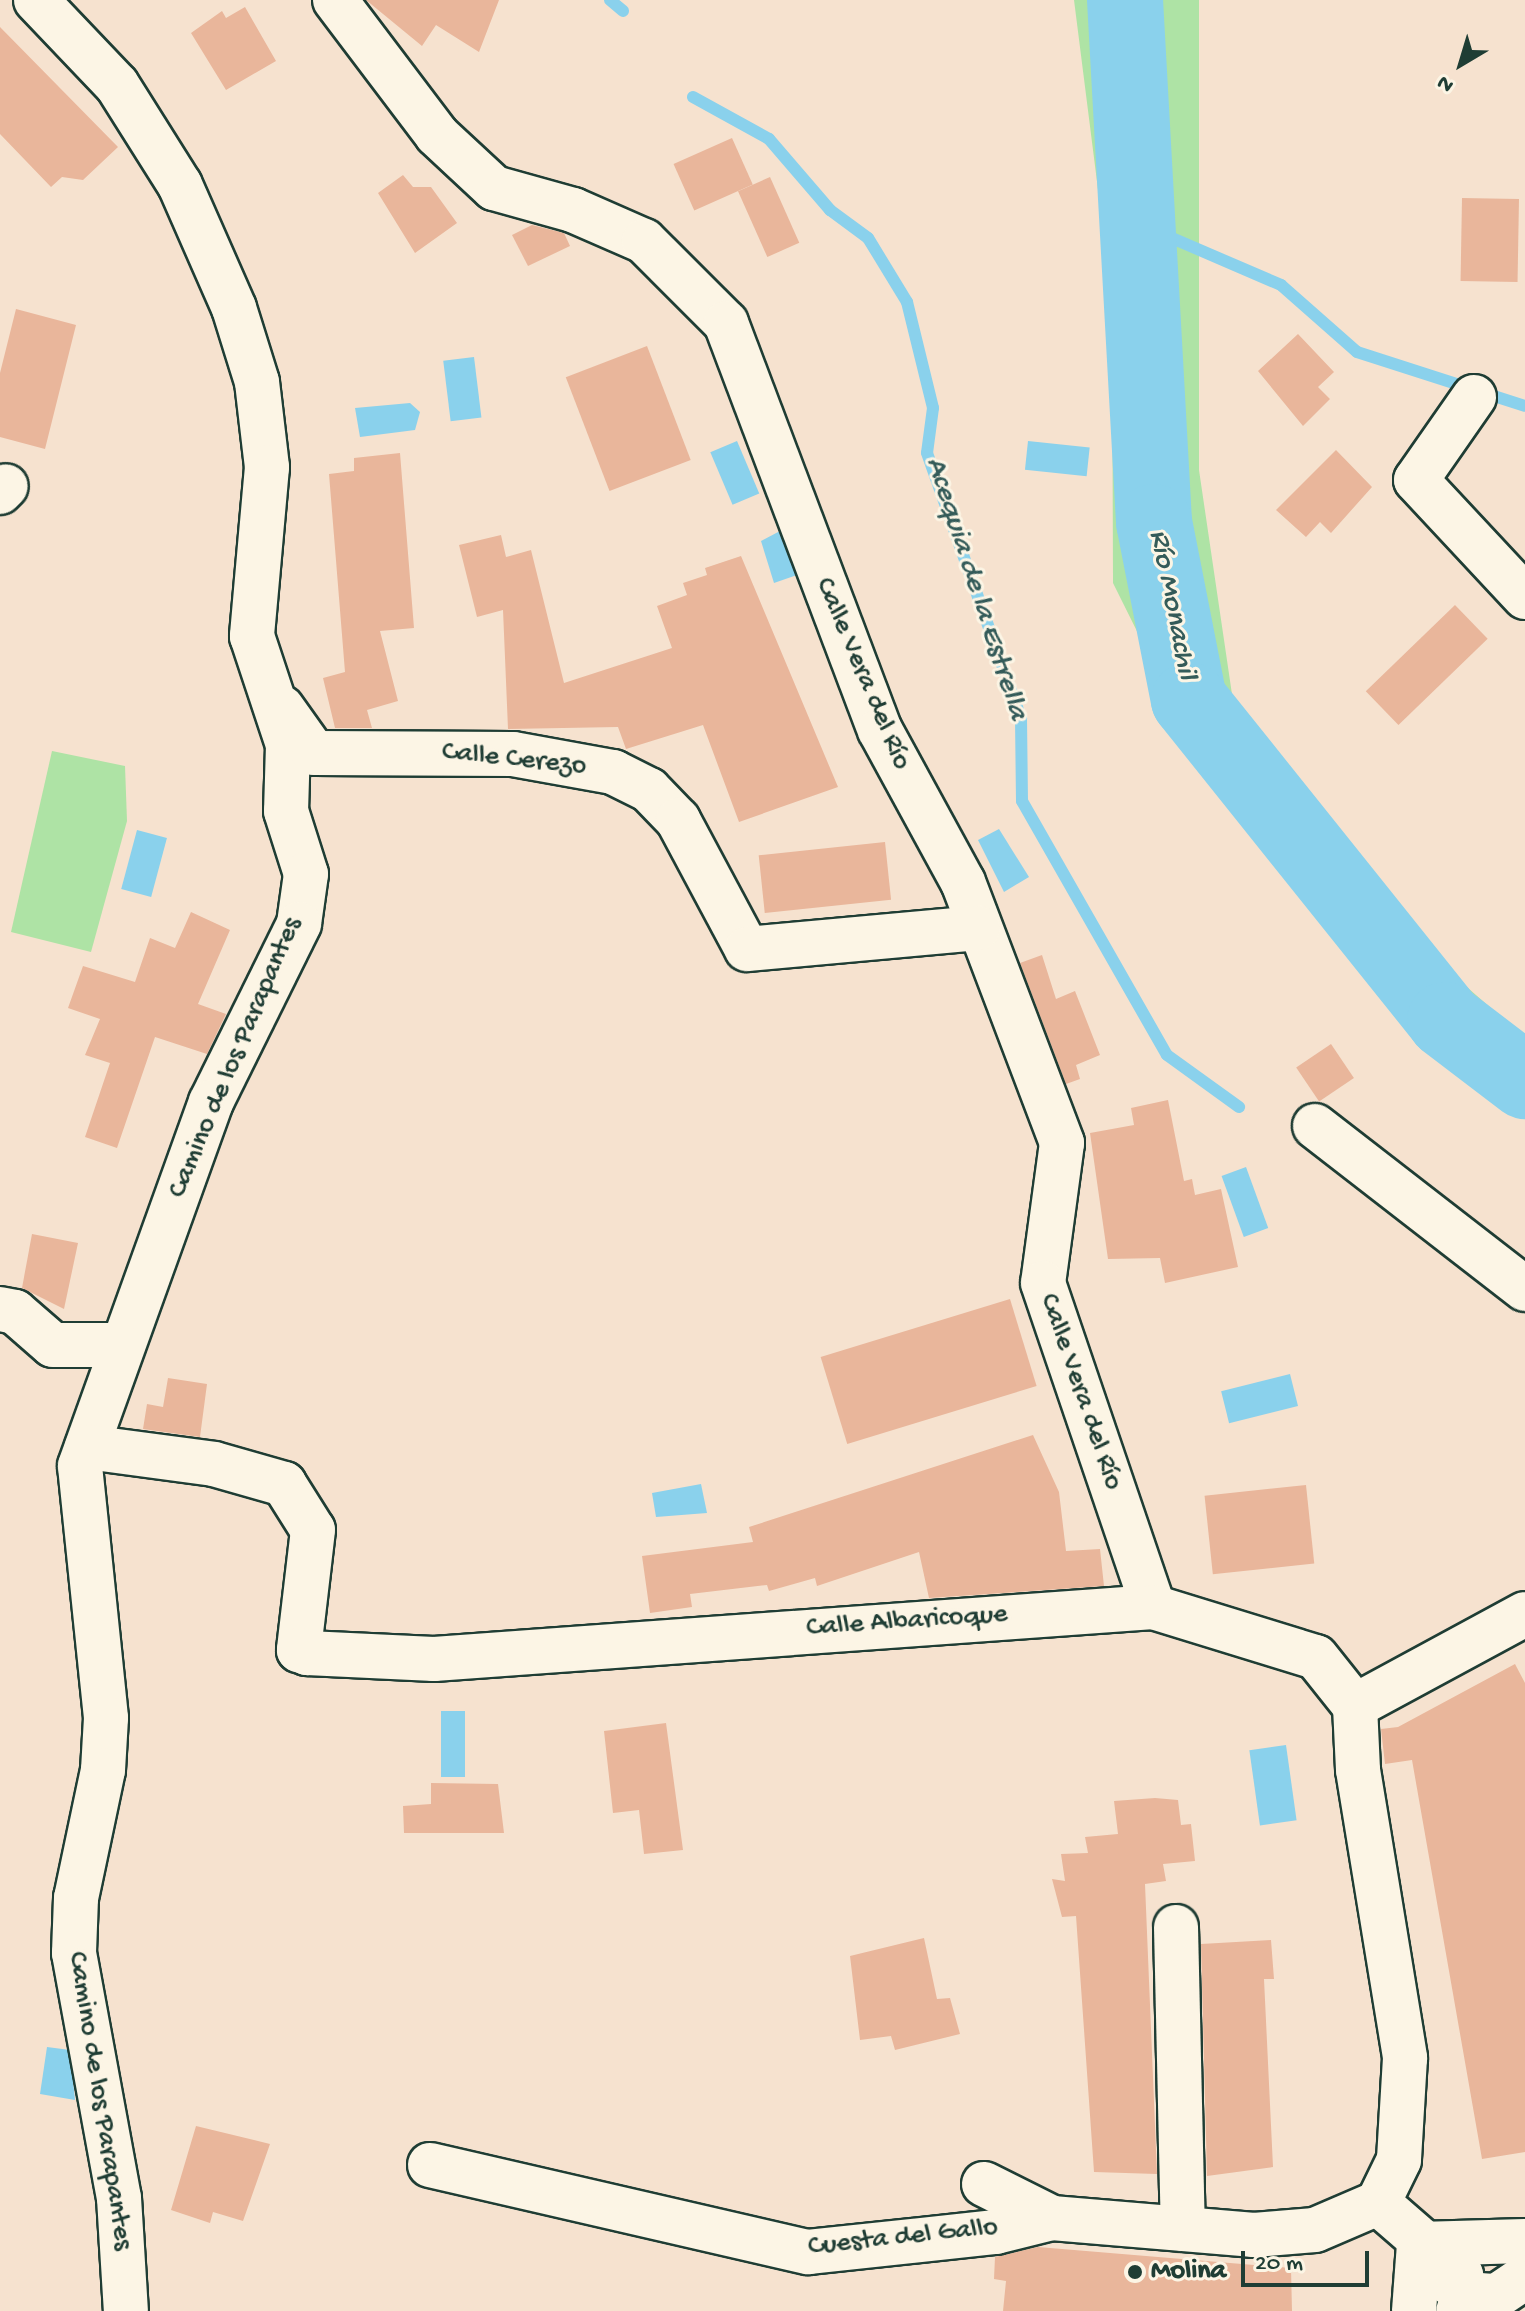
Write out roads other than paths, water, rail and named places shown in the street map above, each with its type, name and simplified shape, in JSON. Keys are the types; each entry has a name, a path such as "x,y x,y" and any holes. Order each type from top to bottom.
{"street":[{"name":"Camino de los Parapantes","path":"36,0 100,59 180,185 234,308 257,382 267,467 252,636 288,745 286,811 306,874 299,924 211,1102 119,1345 80,1466 87,1568 106,1718 103,1770 76,1898 74,1953 119,2198 126,2311"},
{"name":"Calle Vera del Río","path":"335,0 437,135 494,188 573,210 644,241 726,323 880,730 963,882 1062,1143 1043,1283 1153,1607"},
{"path":"1474,397 1416,480 1525,597"},
{"name":"Calle Cerezo","path":"270,698 314,753 513,754 613,772 649,790 678,820 747,949 978,928"},
{"path":"1315,1126 1525,1289"},
{"path":"0,1309 15,1312 53,1345 119,1345"},
{"name":"Calle Albaricoque","path":"87,1447 214,1464 284,1484 313,1530 299,1650 307,1653 434,1659 645,1645 940,1617 1153,1607 1316,1657 1355,1706"},
{"path":"1457,2305 1449,2286 1419,2244 1378,2203 1399,2160 1405,2058 1358,1770 1355,1706 1525,1614"},
{"path":"1176,1927 1183,2229"},
{"name":"Cuesta del Gallo","path":"430,2165 808,2252 996,2232 1052,2218 1183,2229 1315,2230 1378,2203"},
{"path":"984,2184 1052,2218"},
{"path":"1419,2244 1525,2241"},
{"path":"1414,2311 1419,2244"},
{"path":"1457,2305 1525,2252"},
{"path":"1457,2305 1497,2296 1525,2277"},
{"path":"1513,2311 1525,2302"}],"water":[{"path":"474,357 481,418 451,421 443,361"},
{"path":"410,403 420,412 415,430 360,437 355,408"},
{"path":"737,441 759,493 733,505 710,452"},
{"path":"1028,441 1090,447 1087,476 1025,470"},
{"path":"780,531 797,575 774,583 761,541"},
{"path":"999,829 1029,877 1004,892 978,840"},
{"path":"137,830 167,838 151,897 121,889"},
{"path":"1246,1167 1268,1228 1244,1237 1222,1176"},
{"path":"1290,1374 1298,1406 1229,1423 1221,1391"},
{"path":"701,1484 707,1513 656,1517 652,1493"},
{"path":"441,1711 465,1711 465,1777 441,1777"},
{"path":"1286,1745 1297,1820 1260,1825 1249,1750"},
{"path":"47,2047 70,2050 75,2100 40,2094"}],"waterway":[{"name":"Acequia de la Estrella","path":"610,0 623,11"},
{"name":"Río Monachil","path":"1125,0 1154,522 1189,700 1445,1020 1525,1081"},
{"name":"Acequia de la Estrella","path":"693,97 769,139 830,210 868,238 907,302 933,408 927,453 1021,719 1022,801 1167,1055 1239,1107"},
{"path":"1137,223 1281,285 1357,352 1525,406"}],"place":[{"name":"Molina","path":"1135,2272"}]}
